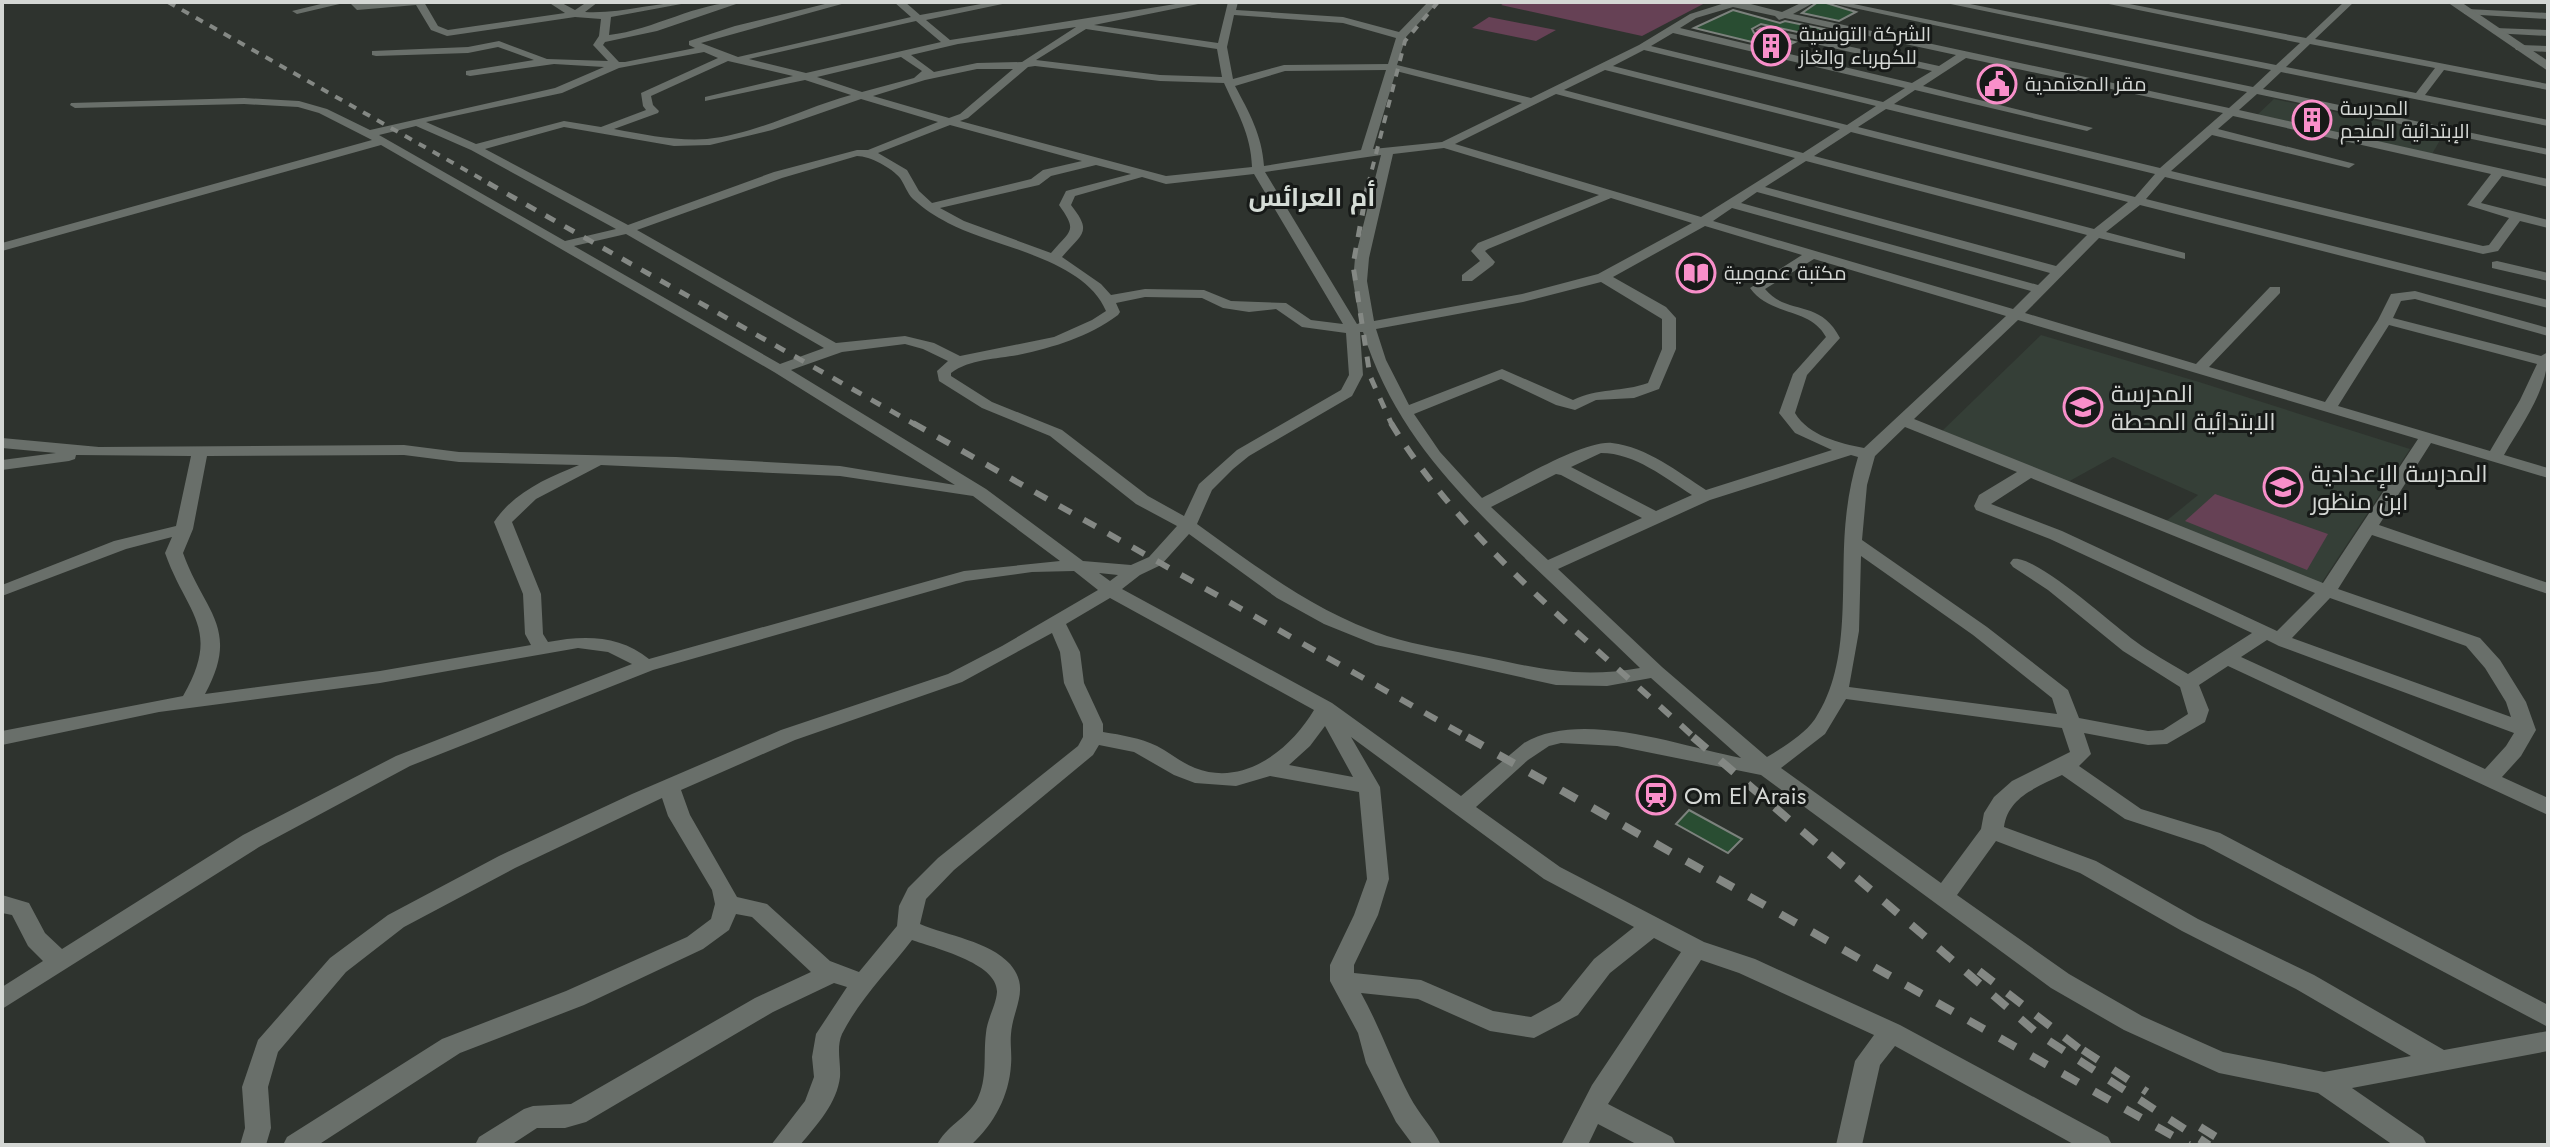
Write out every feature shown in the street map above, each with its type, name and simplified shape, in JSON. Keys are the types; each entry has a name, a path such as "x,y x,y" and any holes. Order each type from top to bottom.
{"main road":[{"path":"2453,2 2548,67"}],"street":[{"path":"297,11 343,2"},
{"path":"354,2 357,7 370,8 417,2 434,28 447,33 575,14 603,16 687,2"},
{"path":"553,2 575,14"},
{"path":"575,14 593,2"},
{"path":"602,39 654,30 708,9 737,2"},
{"path":"844,2 693,41 704,49 804,76 895,107 1166,180 1445,145 1605,67 1693,16 1736,3 1780,17 1965,54 2548,183"},
{"path":"899,2 948,43"},
{"path":"601,132 654,111 648,106 645,95 733,58 920,17 1007,2"},
{"path":"1155,2 1166,8"},
{"path":"709,99 948,43 1043,27 1085,25 1203,2"},
{"path":"1366,153 1401,36 1433,2"},
{"path":"1780,17 1810,2"},
{"path":"1831,2 2548,152"},
{"path":"1791,58 1898,2"},
{"path":"1946,2 2548,123"},
{"path":"2104,2 2548,87"},
{"path":"1548,567 1704,496 1859,452 1903,420 2096,234 2139,200 2163,172 2280,69 2349,2"},
{"path":"2532,2 2548,14"},
{"path":"1401,36 1343,20 1231,7 1222,47 1229,82 1250,124 1257,146 1258,170 1361,328 1405,412 1434,455 1481,505 1655,671 1766,768 2060,981 2133,1023 2219,1062 2324,1083 2548,1041"},
{"path":"2467,12 2548,14"},
{"path":"603,16 607,23 598,45 617,65"},
{"path":"562,245 626,230 778,175 857,153 869,153 951,122 977,106 1026,64 1085,25 1222,47"},
{"path":"1670,29 2087,128"},
{"path":"1760,30 1939,69"},
{"path":"2495,31 2548,33"},
{"path":"376,53 468,50 499,44 545,61"},
{"path":"1643,47 1782,85 1885,106 2483,250 2493,248 2516,217"},
{"path":"2520,48 2548,49"},
{"path":"368,134 485,105 558,91 617,65 704,49"},
{"path":"903,54 929,71 922,77"},
{"path":"1108,300 1145,293 1204,294 1228,305 1286,307 1307,324 1361,328 1536,295 1603,277 1701,223 1965,54"},
{"path":"470,73 545,61 617,65"},
{"path":"1782,85 1814,63"},
{"path":"475,148 559,125 674,143 710,142 768,128 922,77 977,66 1026,64 1229,82 1284,68 1392,67 1533,102"},
{"path":"2419,96 2442,66"},
{"path":"1605,67 2548,304"},
{"path":"1556,91 2180,256"},
{"path":"1751,103 1763,96"},
{"path":"75,105 289,103 323,111 382,141 779,369 980,493 1110,590 1325,708 1552,873 1696,949 1747,966 1891,1032 2099,1145"},
{"path":"418,122 433,133 475,148 833,347 899,339 920,342 958,361"},
{"path":"2211,131 2349,164"},
{"path":"2,247 382,141"},
{"path":"1445,145 2548,473"},
{"path":"253,1145 258,1128 255,1087 267,1047 307,997 338,965 396,921 507,862 669,787 788,735 955,678 1056,622 1110,590 1134,571 1155,561 1188,525 1205,488 1235,460 1347,393 1356,375 1361,328 1362,258 1388,151"},
{"path":"869,153 908,178 909,186 929,207 960,224 1054,258 1096,287 1108,300 1113,312 1100,323 1015,351 958,361 944,371 944,378 954,385 987,405 1056,433 1142,500 1188,525 1283,594 1331,620 1383,641 1556,679 1607,680 1655,671"},
{"path":"1056,185 1095,162"},
{"path":"2499,172 2473,205 2548,224"},
{"path":"929,207 1035,182 1056,185 1141,175"},
{"path":"1054,258 1078,229 1078,222 1065,205 1056,185"},
{"path":"1755,188 2059,271"},
{"path":"1467,278 1488,262 1478,251 1483,246 1609,195"},
{"path":"1730,204 2038,289"},
{"path":"1811,255 1757,288 1767,300 1810,314 1830,328 1833,338 1800,374 1787,413 1791,422 1808,434 1859,452"},
{"path":"2497,265 2548,277"},
{"path":"1405,412 1502,373 1575,405 1601,395 1646,391 1654,386 1669,349 1669,318 1661,310 1603,277"},
{"path":"2199,369 2275,290"},
{"path":"2329,407 2385,320 2396,297 2415,295 2548,332"},
{"path":"2385,320 2546,359 2528,400 2494,457"},
{"path":"779,369 841,347"},
{"path":"2528,400 2548,406"},
{"path":"1903,420 2327,591 2473,642 2493,664 2516,702 2526,730 2514,751 2487,780"},
{"path":"2188,683 2227,658 2272,636 2327,591 2428,436"},
{"path":"2,443 99,452 404,450 459,457 676,462 840,471 980,493"},
{"path":"1481,505 1599,448 1618,449 1658,467 1704,496"},
{"path":"190,702 206,671 212,650 200,606 174,553 184,529 200,450"},
{"path":"2,465 99,452"},
{"path":"1462,808 1503,770 1544,739 1564,736 1632,741 1727,765 1766,768 1823,723 1844,678 1861,470 1859,452"},
{"path":"543,649 534,634 532,594 503,522 508,511 526,498 603,461"},
{"path":"1554,469 1565,470 1656,518"},
{"path":"2029,472 1985,499 1982,506 2056,535 2272,636 2526,730"},
{"path":"2370,528 2548,589"},
{"path":"2,591 120,545 184,529"},
{"path":"1853,542 2034,671 2061,695 2081,754 2020,786 1995,813 1992,831 1943,897"},
{"path":"1839,692 2068,723 2148,738 2167,737 2198,717 2199,710 2188,683 2130,647 2054,586 2019,563"},
{"path":"2,999 251,841 403,761 646,666 964,576 1032,567 1078,566 1134,571"},
{"path":"794,1141 816,1107 827,1077 825,1057 829,1034 908,929 911,906 931,878 1071,764 1086,750 1093,737 1093,724 1074,683 1070,652 1056,622"},
{"path":"2,738 190,702 298,690 578,642 632,652 646,666"},
{"path":"2227,658 2548,807"},
{"path":"1093,737 1140,747 1194,776 1239,780 1272,769 1316,726 1325,708"},
{"path":"1325,708 1369,787 1378,879 1366,915 1342,965 1342,981 1370,1032 1379,1063 1405,1114 1428,1145"},
{"path":"2063,765 2133,814 2212,839 2548,1017"},
{"path":"1272,769 1369,787"},
{"path":"296,1145 451,1046 575,998 695,943 721,924 727,904 723,889 679,816 669,787"},
{"path":"1992,831 2088,867 2190,925 2305,982 2441,1061"},
{"path":"2,904 21,909 33,939 43,950 62,961"},
{"path":"727,904 759,910 822,968 865,984"},
{"path":"1342,981 1421,990 1490,1021 1534,1028 1569,1008 1602,966 1652,926"},
{"path":"908,929 994,964 1008,980 1010,994 998,1031 996,1090 990,1106 967,1134 950,1145"},
{"path":"1574,1145 1593,1109 1696,949"},
{"path":"488,1145 533,1117 577,1114 764,1005 834,972"},
{"path":"1849,1145 1868,1061 1891,1032"},
{"path":"2324,1083 2414,1145"},
{"path":"1593,1109 1663,1145"}],"shaded area":[{"path":"1506,2 1707,2 1642,36 1501,5"},
{"path":"1489,17 1556,30 1536,41 1472,28"},
{"path":"2274,99 2443,135 2432,154 2256,116"},
{"path":"2041,335 2410,449 2320,585 2165,522 2198,495 2113,457 2066,483 1941,432"},
{"path":"2215,494 2328,534 2307,570 2185,521"}],"building":[{"path":"1818,2 1856,12 1839,21 1802,13"},
{"path":"1733,10 1780,23 1785,21 1823,29 1811,35 1761,24 1752,29 1754,33 1795,42 1781,49 1694,28"},
{"path":"1689,810 1742,839 1728,853 1676,824"}],"railway":[{"path":"168,2 492,185"},
{"path":"1368,185 1405,41 1438,2"},
{"path":"488,183 916,425"},
{"path":"1368,183 1353,265 1370,376 1391,423"},
{"path":"913,423 1471,739"},
{"path":"1391,423 1421,467 1492,551 1573,629 1696,739"},
{"path":"1467,737 2189,1145"},
{"path":"1693,737 2037,1033 2209,1145"},
{"path":"1979,971 2090,1057"},
{"path":"2083,1050 2147,1092"},
{"path":"2200,1127 2229,1145"}],"place":[{"name":"الشركة التونسية للكهرباء والغاز","path":"1771,46"},
{"name":"مقر المعتمدية","path":"1997,84"},
{"name":"المدرسة الإبتدائية المنجم","path":"2312,120"},
{"name":"مكتبة عمومية","path":"1696,273"},
{"name":"المدرسة الابتدائية المحطة","path":"2083,407"},
{"name":"المدرسة الإعدادية ابن منظور","path":"2283,487"},
{"name":"Om El Arais","path":"1656,795"}],"district":[{"name":"أم العرائس","path":"1312,197"}]}
